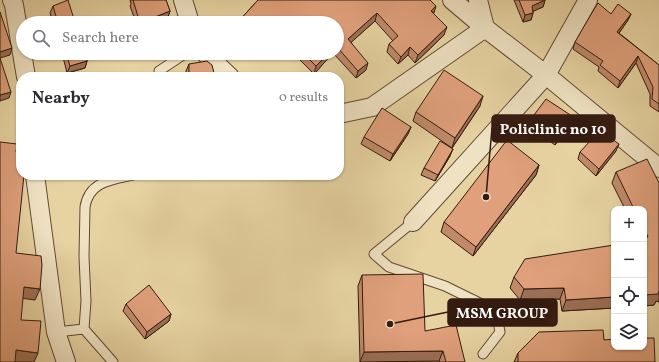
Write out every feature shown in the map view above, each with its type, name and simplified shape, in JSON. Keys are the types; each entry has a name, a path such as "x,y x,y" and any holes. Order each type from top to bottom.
{"street":[{"path":"12,0 16,17"},
{"path":"182,0 188,16"},
{"path":"452,0 659,168"},
{"path":"478,0 485,28"},
{"path":"413,222 546,75 588,0"},
{"path":"344,113 372,107 485,28"},
{"path":"23,60 25,72"},
{"path":"212,60 225,72"},
{"path":"36,180 56,332 66,362"}],"lane":[{"path":"159,71 176,60"},
{"path":"112,180 99,184 92,191 85,207 84,257 86,301 84,329 113,362"},
{"path":"413,222 374,254 389,267 445,286 496,311 500,332 483,354"},
{"path":"56,332 84,329"}],"building":[{"path":"68,0 73,16 56,16 53,6"},
{"path":"133,0 166,0 170,11 158,16 138,16"},
{"path":"258,0 430,0 436,6 431,11 447,27 418,55 410,47 401,57 389,44 398,36 377,13 348,39 368,63 358,71 344,55 344,16 243,16"},
{"path":"519,0 545,0 532,6 533,13 525,15"},
{"path":"598,3 611,14 618,4 631,14 617,32 659,65 659,104 652,99 653,87 638,56 620,81 600,65 603,61 575,42"},
{"path":"0,12 12,48 0,52"},
{"path":"0,58 11,92 0,95"},
{"path":"68,60 87,60 87,61 70,66"},
{"path":"310,60 322,60 316,66"},
{"path":"207,61 212,65 214,72 189,72 189,64"},
{"path":"444,70 483,96 455,138 416,112"},
{"path":"546,99 572,116 558,138 531,119"},
{"path":"382,108 411,127 393,154 364,137"},
{"path":"600,130 619,144 599,169 580,152"},
{"path":"507,140 539,165 476,247 444,222"},
{"path":"440,141 453,149 438,175 424,168"},
{"path":"0,142 16,144 16,180 23,180 16,253 41,256 42,265 40,289 24,287 21,320 41,321 38,353 16,350 15,362 0,362"},
{"path":"647,159 659,183 658,294 647,295 647,206 633,206 616,172"},
{"path":"611,245 611,297 566,300 564,288 524,289 514,277 525,259"},
{"path":"423,274 425,331 456,325 465,362 446,362 443,351 364,352 362,275"},
{"path":"149,285 171,314 147,332 126,304"},
{"path":"603,330 604,340 611,339 611,350 647,350 647,338 654,338 655,362 518,362 518,353 539,332"}],"place":[{"name":"Policlinic no 10","path":"486,197"},
{"name":"MSM GROUP","path":"390,324"}]}
